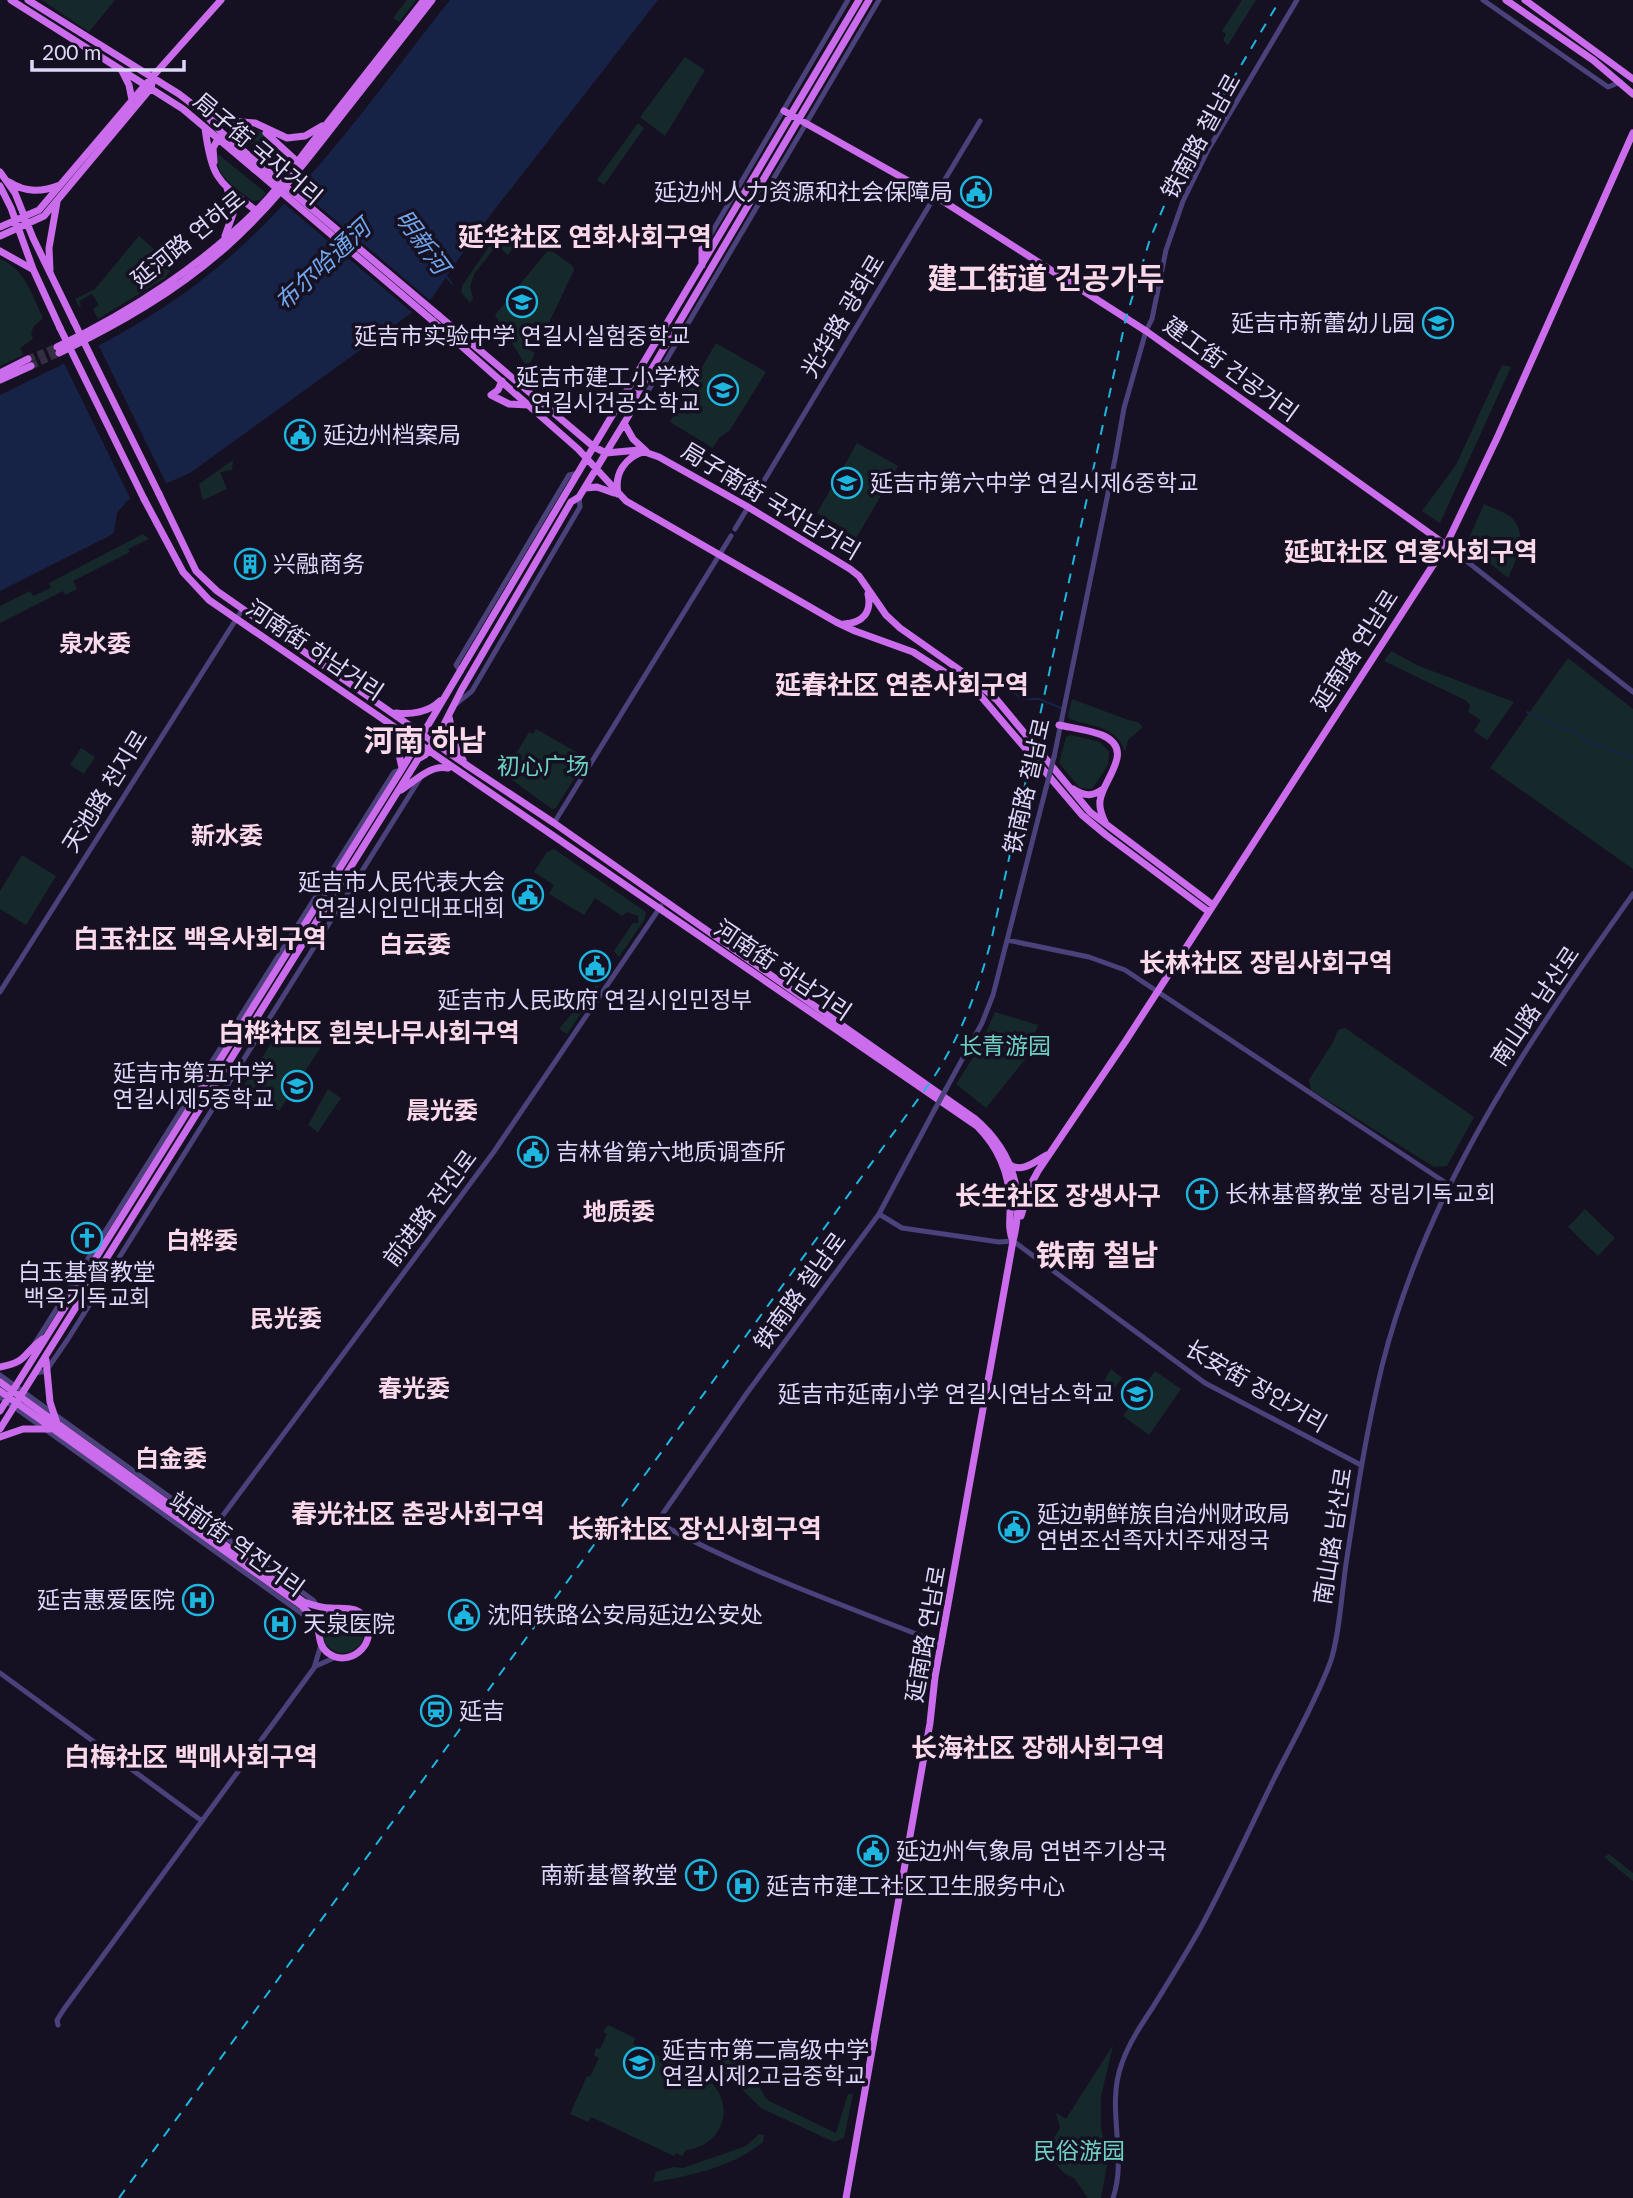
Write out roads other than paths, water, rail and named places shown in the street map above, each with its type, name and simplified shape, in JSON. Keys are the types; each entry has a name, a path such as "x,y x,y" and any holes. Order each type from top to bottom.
{"main road":[{"name":"局子街 국자거리","path":"11,0 118,67 150,84 173,90 204,113 220,136"},
{"name":"局子街 국자거리","path":"28,0 220,136 435,318"},
{"path":"0,236 17,225 44,216 221,0"},
{"name":"延河路 연하로","path":"301,162 328,123 425,0"},
{"name":"延河路 연하로","path":"259,211 144,302 58,350 102,332 161,297 219,253 259,211 301,162 432,0"},
{"path":"0,1429 418,759 428,752 571,502 579,497 629,415 637,394 859,0"},
{"path":"0,1411 125,1207 423,735 702,265 869,0"},
{"path":"1506,0 1621,82 1633,94"},
{"path":"1525,0 1633,79"},
{"path":"118,67 128,79 132,100"},
{"path":"26,221 62,184 132,100 150,84"},
{"path":"204,113 228,121 255,123 287,138 309,134 328,123"},
{"name":"建工街 건공거리","path":"795,117 935,196 1146,331 1446,545"},
{"path":"259,211 219,173 213,151 228,126 254,127 266,132 301,162"},
{"path":"205,127 211,166 216,176 259,211"},
{"path":"272,132 301,162"},
{"name":"延南路 연남로","path":"846,2198 1013,1241 1030,1186 1446,545 1498,436 1633,133"},
{"name":"河南街 하남거리","path":"0,172 8,182 51,277 196,570 209,584 242,610 554,823 664,901 731,953 969,1120 993,1145 1006,1174"},
{"path":"8,182 20,188 37,191 62,184"},
{"name":"河南街 하남거리","path":"0,186 60,328 144,499 188,579 202,594 659,909 731,953 974,1118 993,1136 1010,1165"},
{"path":"223,240 234,211 226,186"},
{"path":"51,277 49,248 58,199"},
{"path":"0,228 17,225"},
{"path":"702,249 702,265"},
{"path":"0,251 33,269"},
{"path":"435,318 588,460 618,495"},
{"name":"局子南街 국자남거리","path":"435,318 594,447 606,453 646,451 659,457 850,569 900,628 974,680 997,700 1083,805 1211,908"},
{"path":"0,373 29,363 0,380"},
{"path":"502,381 498,390 491,395 509,404 528,405"},
{"path":"618,495 617,481 621,469 629,459 646,451 633,439 624,423"},
{"path":"584,488 601,487 618,495 840,624 913,652 979,694 1082,815 1211,908"},
{"path":"840,624 854,623 867,614 870,606 866,588"},
{"path":"392,712 405,714 423,710 436,705 448,693"},
{"path":"379,716 395,736 402,769"},
{"path":"449,717 456,748 465,764"},
{"path":"1060,721 1101,735 1113,744 1118,760 1099,805 1106,825"},
{"path":"397,793 440,767 456,771"},
{"path":"1067,786 1088,796 1104,789"},
{"path":"1010,1165 1014,1168 1025,1167 1050,1154"},
{"name":"延南路 연남로","path":"1010,1165 1017,1192 1018,1223"},
{"name":"延南路 연남로","path":"1006,1174 1010,1204 1008,1229 1013,1241"},
{"path":"0,1367 24,1359 34,1345 47,1336"},
{"path":"46,1357 46,1371 57,1427"},
{"name":"站前街 역전거리","path":"0,1382 9,1394"},
{"name":"站前街 역전거리","path":"0,1391 19,1399 302,1606 316,1626 334,1609"},
{"name":"站前街 역전거리","path":"57,1427 211,1531 304,1602 357,1611 366,1619 369,1632 366,1644 358,1654 345,1658 336,1657"},
{"path":"0,1437 14,1430 74,1428"},
{"path":"316,1626 321,1643 336,1657"}],"street":[{"path":"795,117 848,0"},
{"path":"702,249 879,0"},
{"name":"铁南路 철남로","path":"942,1644 776,1579 700,1546 657,1522 878,1214 982,1023 993,995 1054,757 1124,408 1146,331 1152,319 1166,250 1183,201 1208,150 1297,0"},
{"path":"1483,0 1605,85 1611,87 1621,82"},
{"name":"光华路 광화로","path":"735,529 980,121"},
{"path":"554,823 731,536"},
{"name":"建工街 건공거리","path":"1446,545 1633,692"},
{"name":"天池路 천지로","path":"0,992 242,610"},
{"path":"36,1373 46,1371 68,1339 421,777"},
{"name":"南山路 남산로","path":"1113,2198 1118,2168 1115,2086 1122,2063 1135,2036 1201,1926 1332,1659 1361,1465 1383,1363 1422,1247 1483,1118 1633,894"},
{"name":"前进路 전진로","path":"211,1531 493,1153 664,901"},
{"path":"1007,940 1111,964 1157,990 1449,1185"},
{"path":"34,1345 125,1207"},
{"path":"878,1214 902,1228 999,1242 1013,1241"},
{"name":"长安街 장안거리","path":"1013,1241 1205,1382 1361,1465"},
{"name":"站前街 역전거리","path":"0,1375 9,1394"},
{"name":"站前街 역전거리","path":"19,1399 53,1413 211,1531"},
{"name":"站前街 역전거리","path":"19,1399 42,1427 316,1626"},
{"path":"314,1668 321,1643"},
{"path":"58,2025 57,2020 64,2009 314,1668 321,1662 336,1657"},
{"path":"0,1673 202,1821"}],"water":[{"name":"布尔哈通河","path":"450,0 658,0 474,236 432,298 190,473 128,500 117,513 114,532 111,535 0,591 0,395 72,360 142,321 186,292 224,261 261,228 328,155"}],"waterway":[{"name":"明新河","path":"446,276 452,284"},
{"name":"明新河","path":"1005,687 1023,699 1039,699 1061,708"},
{"name":"明新河","path":"1527,712 1557,727 1575,731 1599,746 1633,757"}],"tunnel":[{"path":"28,359 57,347"},
{"path":"31,366 59,353"}],"railway":[{"path":"119,2198 932,1080 952,1046 975,993 992,937 1126,318 1150,239 1181,166 1280,0"}],"place":[{"name":"延边州人力资源和社会保障局","path":"976,192"},
{"name":"延吉市实验中学 연길시실험중학교","path":"522,302"},
{"name":"延吉市新蕾幼儿园","path":"1438,323"},
{"name":"延吉市建工小学校 연길시건공소학교","path":"723,390"},
{"name":"延边州档案局","path":"300,435"},
{"name":"延吉市第六中学 연길시제6중학교","path":"847,483"},
{"name":"兴融商务","path":"250,564"},
{"name":"延吉市人民代表大会 연길시인민대표대회","path":"528,895"},
{"name":"延吉市人民政府 연길시인민정부","path":"595,966"},
{"name":"延吉市第五中学 연길시제5중학교","path":"297,1086"},
{"name":"吉林省第六地质调查所","path":"533,1152"},
{"name":"长林基督教堂 장림기독교회","path":"1202,1194"},
{"name":"白玉基督教堂 백옥기독교회","path":"87,1238"},
{"name":"延吉市延南小学 연길시연남소학교","path":"1137,1394"},
{"name":"延边朝鲜族自治州财政局 연변조선족자치주재정국","path":"1014,1527"},
{"name":"延吉惠爱医院","path":"198,1600"},
{"name":"沈阳铁路公安局延边公安处","path":"464,1615"},
{"name":"天泉医院","path":"280,1624"},
{"name":"延吉","path":"436,1711"},
{"name":"延边州气象局 연변주기상국","path":"873,1851"},
{"name":"南新基督教堂","path":"701,1875"},
{"name":"延吉市建工社区卫生服务中心","path":"743,1886"},
{"name":"延吉市第二高级中学 연길시제2고급중학교","path":"639,2063"}],"district":[{"name":"延华社区 연화사회구역","path":"585,237"},
{"name":"建工街道 건공가두","path":"1046,279"},
{"name":"延虹社区 연홍사회구역","path":"1411,552"},
{"name":"泉水委","path":"95,644"},
{"name":"延春社区 연춘사회구역","path":"902,685"},
{"name":"河南 하남","path":"425,741"},
{"name":"新水委","path":"227,836"},
{"name":"白玉社区 백옥사회구역","path":"200,939"},
{"name":"白云委","path":"415,945"},
{"name":"长林社区 장림사회구역","path":"1266,963"},
{"name":"白桦社区 흰봇나무사회구역","path":"369,1033"},
{"name":"晨光委","path":"442,1111"},
{"name":"长生社区 장생사구","path":"1058,1196"},
{"name":"地质委","path":"619,1212"},
{"name":"白桦委","path":"202,1241"},
{"name":"铁南 철남","path":"1097,1256"},
{"name":"民光委","path":"286,1319"},
{"name":"春光委","path":"414,1389"},
{"name":"白金委","path":"171,1459"},
{"name":"春光社区 춘광사회구역","path":"418,1514"},
{"name":"长新社区 장신사회구역","path":"695,1529"},
{"name":"长海社区 장해사회구역","path":"1038,1748"},
{"name":"白梅社区 백매사회구역","path":"191,1757"}],"park label":[{"name":"初心广场","path":"543,766"},
{"name":"长青游园","path":"1005,1046"},
{"name":"民俗游园","path":"1079,2151"}]}
